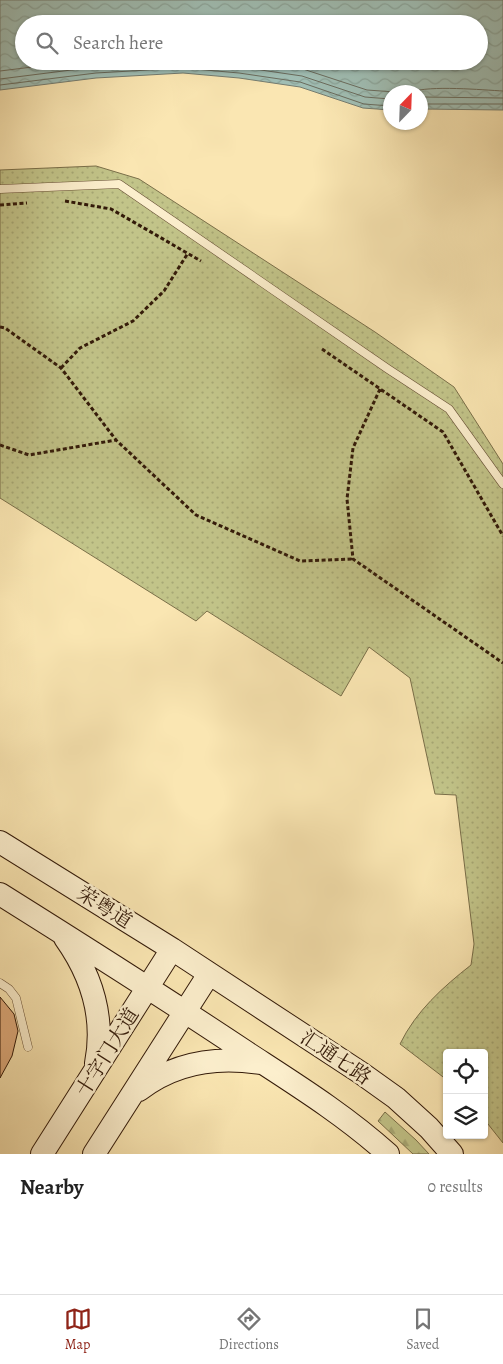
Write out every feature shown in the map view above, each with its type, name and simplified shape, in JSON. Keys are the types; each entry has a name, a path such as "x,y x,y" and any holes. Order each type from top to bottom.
{"street":[{"name":"荣粤道","path":"0,842 208,974"},
{"path":"0,894 148,986 359,1128 388,1154"},
{"path":"60,932 78,955 94,992 100,1031 95,1071"},
{"name":"十字门大道","path":"42,1154 172,950"},
{"path":"94,1154 208,974"},
{"name":"汇通七路","path":"208,974 361,1073 396,1098 429,1128 452,1154"},
{"path":"132,1095 166,1073 193,1064 224,1060 244,1060 264,1064"}],"lane":[{"path":"0,189 119,184 449,409 503,484"},
{"path":"0,984 9,989 16,998 28,1047"}],"path":[{"path":"62,201 111,209 201,261"},
{"path":"0,205 35,203"},
{"path":"61,368 80,348 133,321 164,291 188,254"},
{"path":"0,326 61,368 116,440 196,515 300,560 353,558 503,663"},
{"path":"322,349 443,432 503,536"},
{"path":"353,558 347,499 353,448 380,389"},
{"path":"0,445 29,455 116,440"}],"green space":[{"path":"96,166 139,179 375,332 454,387 503,464 503,1143 488,1124 488,1049 443,1049 443,1077 400,1044 422,1010 450,982 471,965 474,944 456,795 435,794 410,678 369,647 341,696 207,611 196,621 0,498 0,170"},
{"path":"385,1112 429,1154 413,1154 378,1121"}],"water":[{"path":"0,0 503,0 503,110 428,109 428,85 383,85 383,109 363,108 300,87 239,78 183,73 96,78 0,90"}],"building":[{"path":"0,997 14,1014 18,1031 12,1056 0,1078"}]}
